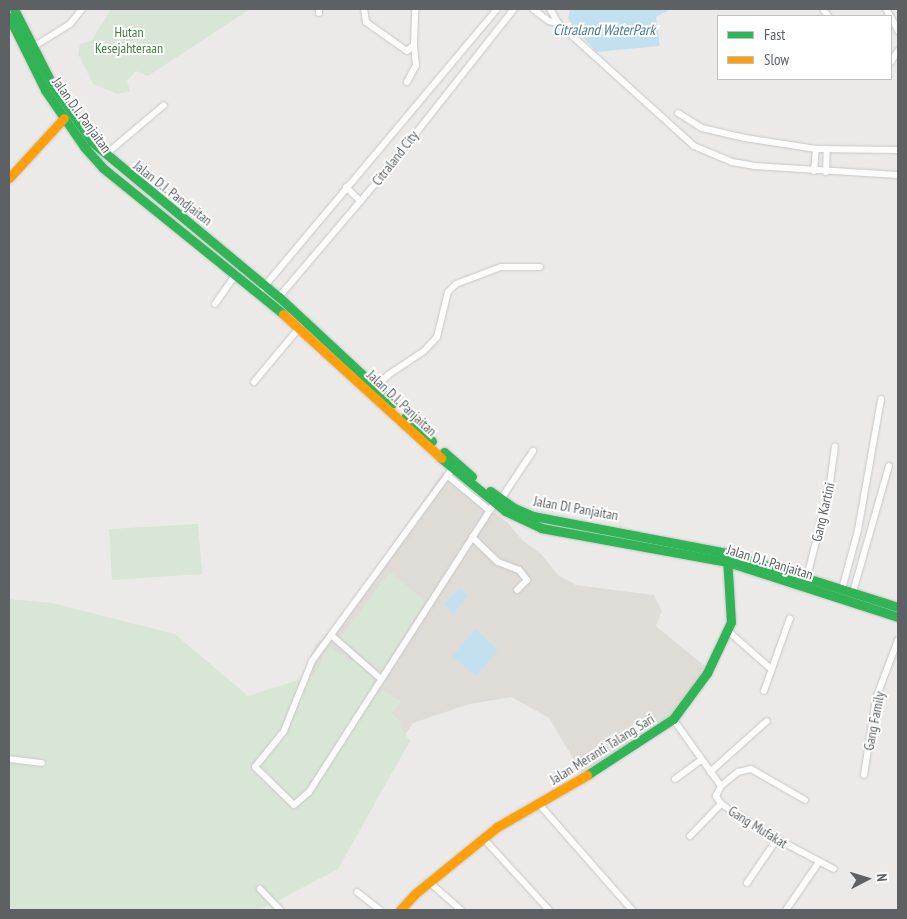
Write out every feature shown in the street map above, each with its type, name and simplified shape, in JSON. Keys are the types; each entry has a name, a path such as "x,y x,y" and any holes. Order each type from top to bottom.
{"main road":[{"name":"Jalan D.I. Pandjaitan","path":"14,9 67,115 105,155 262,289"},
{"name":"Jalan D.I. Panjaitan","path":"9,17 45,90 67,115 103,168 236,274 262,289"},
{"path":"9,178 67,115"},
{"name":"Jalan DI Panjaitan","path":"262,289 436,444 495,502 540,518 618,530 807,577 898,607"},
{"name":"Jalan D.I. Panjaitan","path":"276,301 299,328 374,390 450,473 473,492 495,502"},
{"name":"Jalan D.I. Panjaitan","path":"727,558 898,617"},
{"name":"Jalan Meranti Talang Sari","path":"400,910 429,882 483,838 673,719 694,695 728,631 732,612 727,558"},
{"path":"866,607 870,597"}],"street":[{"path":"33,48 70,24 82,9"},
{"path":"364,9 366,22 400,49 407,51 414,45"},
{"path":"406,82 416,64 414,45 415,9"},
{"name":"Citraland City","path":"262,289 497,9"},
{"name":"Citraland City","path":"276,301 360,201 514,9"},
{"path":"533,9 549,21 558,23"},
{"path":"550,9 558,23 694,146 732,162 814,171 898,176"},
{"path":"105,155 164,105"},
{"path":"678,113 713,132 816,149 898,150"},
{"path":"814,171 816,149"},
{"path":"826,172 827,149"},
{"path":"346,187 360,201"},
{"path":"374,390 388,374 424,351 437,337 448,292 456,284 501,267 540,267"},
{"path":"215,304 236,274"},
{"path":"254,382 299,328"},
{"path":"842,589 858,530 881,399"},
{"name":"Gang Kartini","path":"807,577 829,490 835,446"},
{"path":"450,473 312,661 284,731 256,767 294,805 309,792 380,678 472,537 533,451"},
{"path":"854,592 889,466"},
{"path":"472,537 498,562 519,570 527,580 517,590"},
{"path":"764,691 790,618"},
{"path":"728,631 771,669"},
{"path":"331,635 380,678"},
{"name":"Gang Family","path":"864,774 876,698 898,640"},
{"name":"Gang Mufakat","path":"673,719 721,786 716,796 722,804 777,839 834,869"},
{"path":"710,772 767,720"},
{"path":"9,759 42,763"},
{"path":"675,779 701,760"},
{"path":"721,786 738,772 751,769 805,800"},
{"path":"539,804 632,910"},
{"path":"690,836 722,804"},
{"path":"483,838 549,910"},
{"path":"746,883 777,839"},
{"path":"786,910 819,862"},
{"path":"429,882 461,910"},
{"path":"260,889 280,910"},
{"path":"357,892 380,910"}],"shaded area":[{"path":"443,472 508,523 523,541 541,554 558,575 576,585 654,595 662,611 656,626 707,668 673,716 583,775 549,718 511,697 470,704 413,723 391,755 286,711 316,644 337,624"}],"green space":[{"name":"Hutan Kesejahteraan","path":"111,9 250,9 148,76 136,71 127,81 130,91 117,94 93,84 78,54 80,44 92,40"},
{"path":"198,524 202,574 112,580 109,529"},
{"path":"390,572 425,601 381,671 341,637"},
{"path":"9,599 52,603 175,634 248,696 314,675 329,646 351,662 357,661 373,679 372,683 379,695 383,690 401,702 393,712 389,710 402,723 400,726 410,741 338,869 260,910 9,910"}],"water":[{"name":"Citraland WaterPark","path":"570,9 671,9 656,17 660,46 596,52 568,19"},
{"path":"459,588 468,595 453,614 444,604"},
{"path":"476,629 498,651 476,676 452,656"}],"traffic: fast":[{"path":"14,9 53,86 92,142 279,297 393,403"},
{"path":"9,17 45,90 85,148 103,168 283,314"},
{"path":"406,416 432,441"},
{"path":"444,452 472,476"},
{"path":"441,458 505,511 541,528 728,562 898,617"},
{"path":"490,491 514,508 533,516 727,553 898,607"},
{"path":"587,775 673,719 707,673 731,622 727,556"}],"traffic: slow":[{"path":"9,178 64,118"},
{"path":"283,314 441,458"},
{"path":"400,910 416,893 497,827 587,775"}]}
